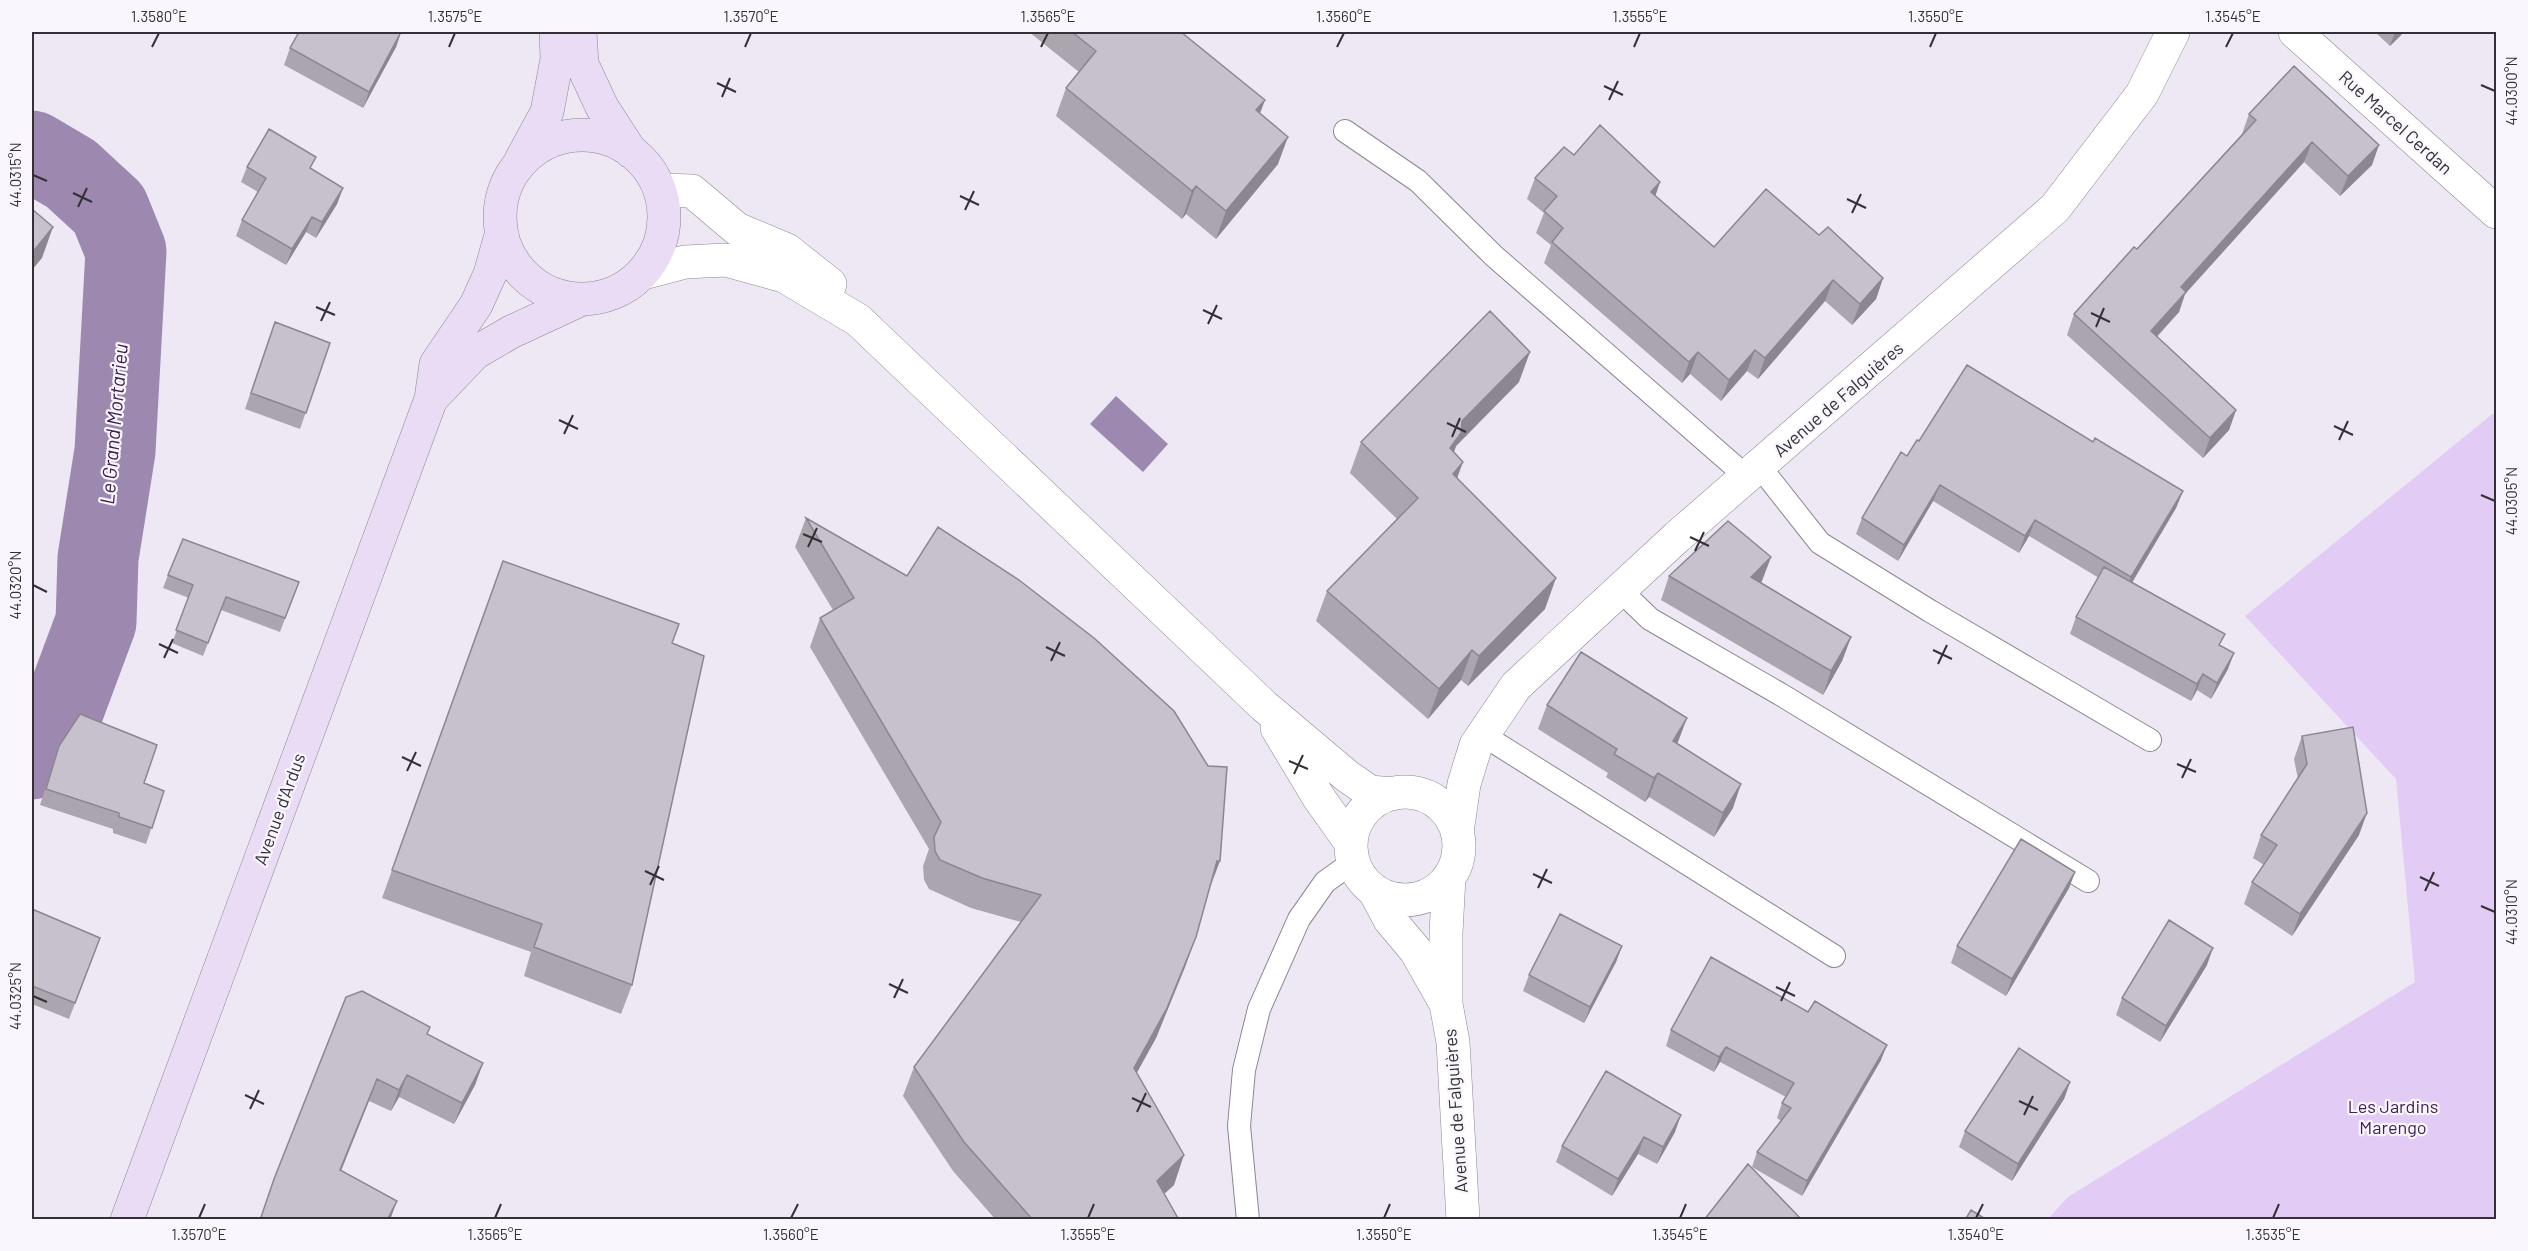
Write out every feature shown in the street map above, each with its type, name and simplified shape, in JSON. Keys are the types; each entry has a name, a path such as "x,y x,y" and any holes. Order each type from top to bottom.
{"main road":[{"path":"556,32 557,59 547,112 506,185 499,210 501,235 512,260 530,281 555,295 582,299 602,297 621,290 643,273 655,255 663,233 664,212 660,190 648,168 632,152 602,107 582,64 580,32"},
{"path":"519,163 537,147 561,137 585,135 609,140 632,152"},
{"name":"Avenue d'Ardus","path":"127,1220 430,399 436,364 476,305 490,274 501,235"},
{"name":"Avenue d'Ardus","path":"430,399 475,353 511,332 582,299"}],"street":[{"name":"Avenue de Falguières","path":"1456,832 1464,784 1480,740 1516,686 1677,537 2055,208 2142,94 2173,32"},
{"name":"Rue Marcel Cerdan","path":"2295,32 2496,212"},
{"path":"660,190 692,191 737,229 787,250 841,293 858,320"},
{"path":"643,273 685,262 726,260 784,276 858,320 1264,706 1347,776 1370,792 1426,796 1439,805 1450,818 1459,848 1456,863 1449,877 1438,889 1423,897 1406,900 1389,897 1374,890 1361,878 1352,853 1264,706"},
{"name":"Avenue de Falguières","path":"1401,793 1426,787 1480,740"},
{"path":"1352,853 1354,826 1363,811 1376,800 1401,793"},
{"name":"Avenue de Falguières","path":"1449,877 1446,1004 1453,1042 1463,1220"},
{"name":"Avenue de Falguières","path":"1374,890 1390,920 1416,951 1446,1004"}],"lane":[{"path":"1345,131 1418,181 1494,256 1754,472 1820,543 1930,611 2150,740"},
{"path":"1620,590 1650,619 1780,694 2088,881"},
{"path":"1480,740 1834,956"},
{"path":"1248,1220 1239,1126 1244,1070 1259,1009 1299,919 1325,882 1352,853"}],"green space":[{"name":"Les Jardins Marengo","path":"2496,411 2496,1219 2047,1220 2068,1197 2415,982 2396,779 2245,616"}],"shaded area":[{"path":"1116,396 1168,444 1143,472 1090,424"}],"building":[{"path":"299,32 401,32 369,92 290,48"},
{"path":"1072,32 1181,32 1265,100 1256,110 1288,137 1226,211 1196,186 1192,191 1066,88 1096,51"},
{"path":"2294,66 2379,145 2348,176 2312,142 2181,287 2186,292 2151,331 2236,410 2210,438 2074,314 2134,247 2137,249 2256,120 2249,114"},
{"path":"1600,125 1660,182 1651,192 1714,247 1766,189 1819,235 1828,227 1883,278 1860,304 1833,280 1765,358 1755,350 1729,380 1698,352 1689,362 1552,242 1563,228 1544,211 1557,196 1535,178 1564,147 1574,155"},
{"path":"269,129 316,157 310,168 343,188 322,222 312,217 292,249 242,220 266,178 247,167"},
{"path":"32,209 53,227 32,253"},
{"path":"1490,311 1530,352 1462,421 1461,433 1450,448 1463,462 1453,474 1556,578 1479,656 1472,650 1439,689 1327,591 1418,498 1361,442"},
{"path":"275,322 330,343 306,413 251,393"},
{"path":"1967,365 2093,442 2095,438 2183,491 2131,577 2035,520 2025,536 1940,485 1904,545 1862,518 1901,452 1907,456 1917,440 1919,441"},
{"path":"806,518 907,576 938,527 1019,580 1094,638 1174,711 1208,766 1227,767 1220,861 1217,861 1196,937 1167,1008 1134,1068 1184,1155 1157,1181 1179,1220 1033,1220 964,1142 914,1067 1041,895 982,878 940,860 935,851 934,837 941,822 820,618 854,598"},
{"path":"1728,521 1771,557 1751,577 1851,637 1831,671 1669,576"},
{"path":"183,539 299,582 285,618 226,597 208,643 176,630 193,585 168,575"},
{"path":"503,561 679,624 672,643 704,656 632,985 534,947 542,924 392,870"},
{"path":"2104,567 2225,634 2219,645 2234,653 2217,683 2203,674 2197,684 2076,617"},
{"path":"1581,652 1687,718 1673,741 1741,784 1723,813 1658,773 1654,778 1614,754 1617,749 1547,705"},
{"path":"80,714 157,745 144,783 164,791 152,828 119,817 119,813 46,789 59,746"},
{"path":"2353,727 2367,813 2300,914 2252,882 2277,845 2261,835 2307,764 2302,736"},
{"path":"2021,839 2075,872 2012,979 1957,946"},
{"path":"32,909 100,938 75,1003 32,986"},
{"path":"1560,914 1622,946 1590,1007 1529,975"},
{"path":"2169,920 2213,948 2166,1026 2122,998"},
{"path":"1711,957 1808,1012 1815,1001 1887,1045 1807,1181 1757,1152 1791,1108 1782,1103 1794,1083 1726,1047 1719,1057 1671,1030"},
{"path":"362,991 430,1027 427,1034 483,1063 462,1103 407,1075 399,1090 377,1079 340,1170 397,1201 387,1220 260,1220 346,997"},
{"path":"2019,1048 2070,1082 2018,1164 1965,1131"},
{"path":"1606,1071 1681,1115 1663,1147 1644,1137 1618,1179 1562,1146"},
{"path":"1748,1164 1802,1220 1704,1220"},
{"path":"1971,1210 1987,1220 1965,1220"}],"waterway":[{"name":"Le Grand Mortarieu","path":"32,151 71,174 109,209 126,251 115,451 98,558 96,622 58,724 32,759"}]}
